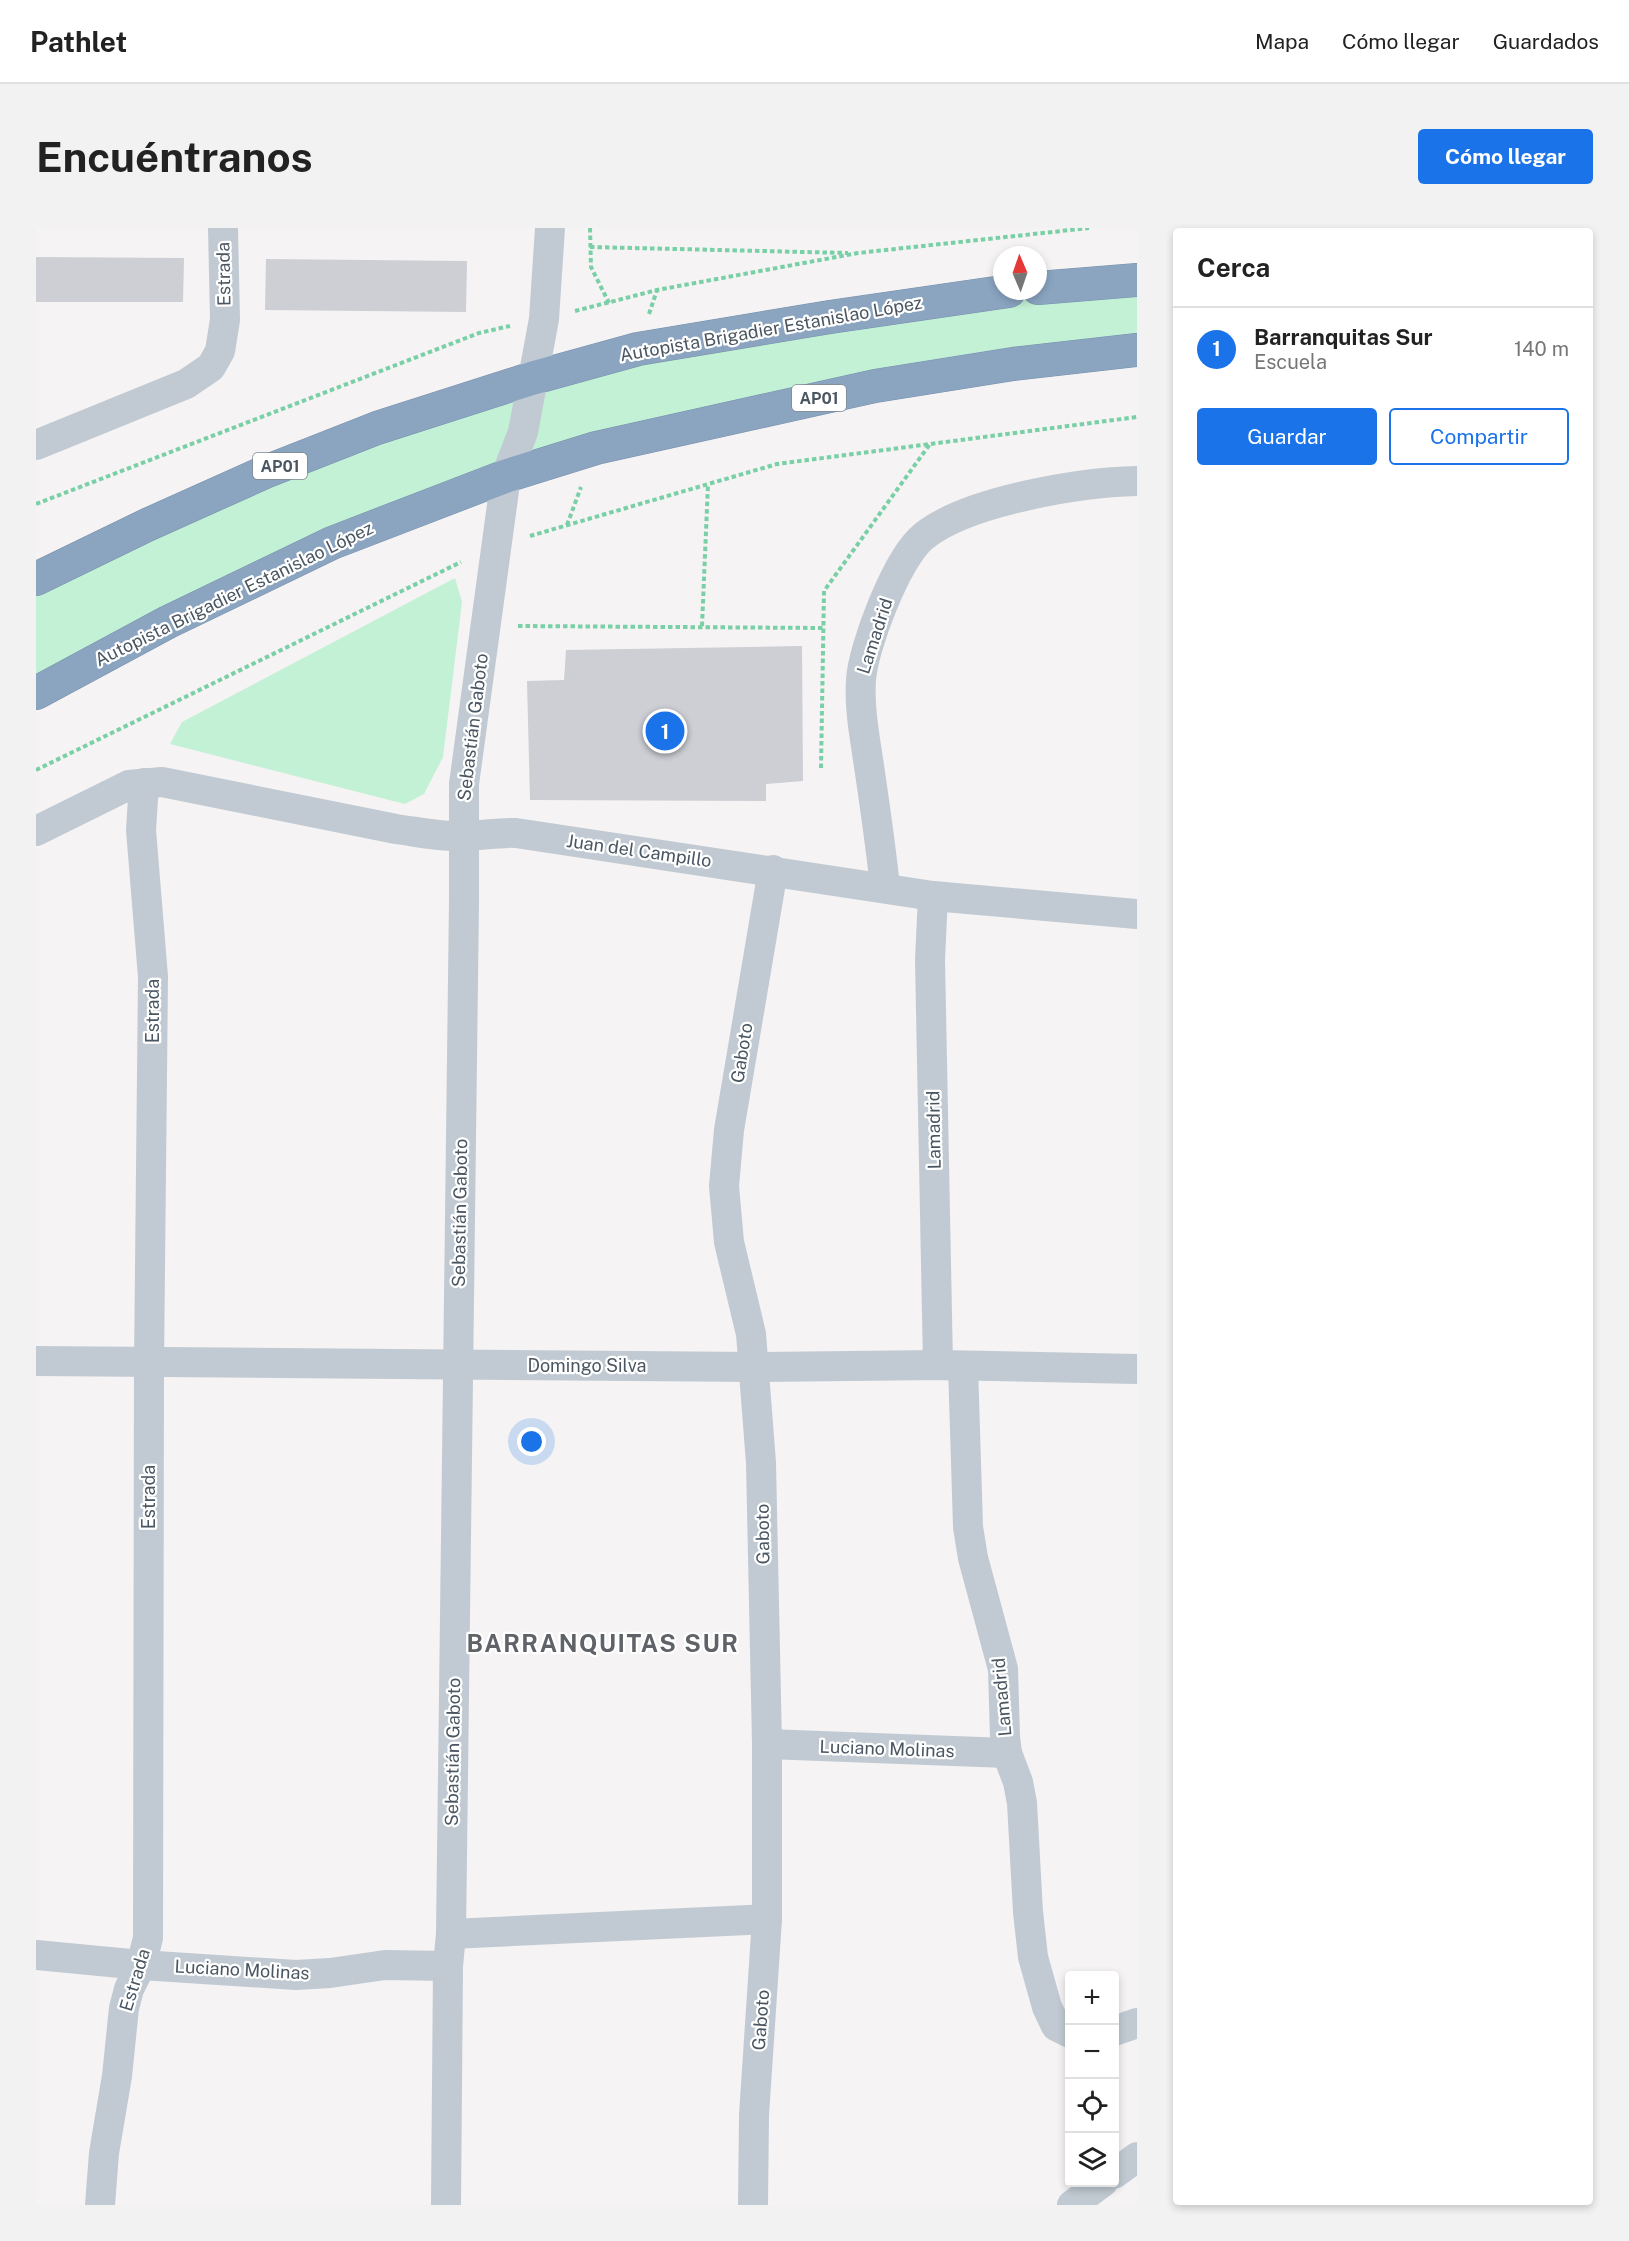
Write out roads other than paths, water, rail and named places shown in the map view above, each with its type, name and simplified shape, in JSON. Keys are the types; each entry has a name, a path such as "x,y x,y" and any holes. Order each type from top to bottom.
{"highway":[{"path":"1047,287 1137,280"},
{"name":"Autopista Brigadier Estanislao López","path":"36,579 147,525 265,472 377,428 533,378 638,350 830,317 993,293"},
{"name":"Autopista Brigadier Estanislao López","path":"36,693 168,622 332,543 506,476 597,448 875,386 1013,364 1137,350"}],"street":[{"name":"Estrada","path":"36,445 186,384 211,367 220,351 225,320 223,228"},
{"name":"Sebastián Gaboto","path":"446,2205 448,1966 452,1934 457,1365 465,900 464,784 506,476 523,432 544,319 550,228"},
{"name":"Lamadrid","path":"885,888 881,844 861,708 861,678 878,616 898,572 923,536 949,521 987,505 1073,487 1117,481 1137,481"},
{"name":"Juan del Campillo","path":"36,831 116,790 129,785 162,782 396,829 463,836 516,832 933,896 1137,914"},
{"name":"Estrada","path":"100,2205 104,2153 117,2076 124,2008 129,1989 141,1965 148,1938 149,1364 153,977 141,830 144,783"},
{"name":"Gaboto","path":"753,2205 754,2115 767,1919 767,1744 761,1463 755,1367 748,1318 729,1242 724,1186 725,1161 773,870"},
{"name":"Lamadrid","path":"933,896 930,960 951,1365 968,1527 973,1558 1003,1669 1007,1753 1018,1782 1022,1803 1033,1957 1047,2007 1063,2030"},
{"name":"Domingo Silva","path":"36,1361 149,1364 755,1367 951,1365 1137,1369"},
{"name":"Luciano Molinas","path":"767,1744 1007,1753"},
{"path":"452,1934 767,1919"},
{"name":"Luciano Molinas","path":"36,1955 141,1965 296,1975 330,1973 385,1965 448,1966"},
{"path":"1119,2029 1137,2023"},
{"path":"1119,2170 1137,2157"},
{"path":"1072,2205 1096,2187"}],"place":[{"name":"Barranquitas Sur","path":"665,731"}],"district":[{"name":"BARRANQUITAS SUR","path":"603,1644"}]}
